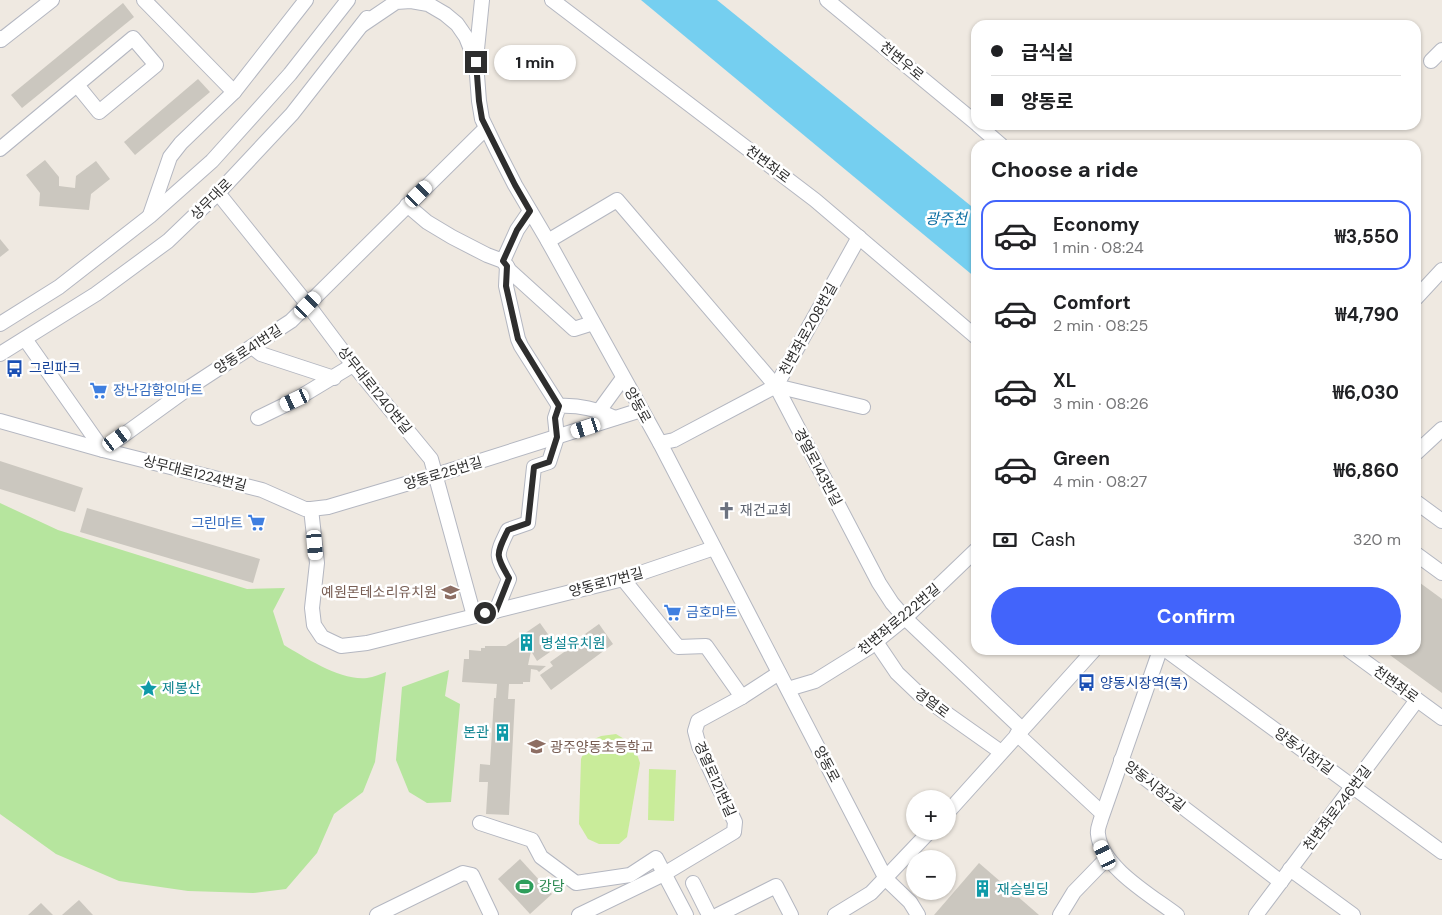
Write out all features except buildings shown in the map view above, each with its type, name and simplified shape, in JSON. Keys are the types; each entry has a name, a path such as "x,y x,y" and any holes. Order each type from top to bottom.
{"street":[{"path":"0,38 2,40 52,0"},
{"path":"144,0 234,92"},
{"path":"150,216 170,157 181,143 234,92 306,0"},
{"name":"상무대로","path":"0,324 59,287 150,216 212,162 290,74 348,0"},
{"name":"상무대로","path":"0,354 96,294 168,241 218,193 292,114 381,0"},
{"path":"476,62 482,0"},
{"name":"천변좌로","path":"552,0 815,200 971,332"},
{"name":"천변우로","path":"827,0 971,119"},
{"name":"양동로","path":"362,25 396,2 411,2 428,4 445,14 457,24 466,37 476,62 482,119 515,185 548,240 660,444 886,879 910,902 918,915"},
{"path":"0,149 133,38 156,65 100,112 77,85"},
{"path":"1431,61 1442,50"},
{"name":"양동로41번길","path":"103,450 190,387 291,321 486,128"},
{"name":"천변우로","path":"984,130 995,140"},
{"name":"상무대로1240번길","path":"218,193 308,305 353,365 432,459 474,616"},
{"name":"경열로143번길","path":"548,240 617,200 776,386 879,583 892,603 1102,814"},
{"path":"407,205 427,222 505,264 574,329 593,323"},
{"path":"496,611 509,578 499,560 498,552 508,530 528,523 534,467 549,462 557,437 555,418 559,406 518,339 506,286 505,264 517,230 530,211"},
{"name":"천변좌로208번길","path":"660,444 674,440 776,386 859,237"},
{"path":"1421,293 1442,270"},
{"path":"25,339 103,450"},
{"path":"252,346 262,354 334,378"},
{"path":"258,418 295,400 353,365"},
{"path":"599,411 623,378"},
{"path":"776,386 862,407"},
{"path":"559,406 580,406 599,411 614,418"},
{"name":"양동로25번길","path":"328,507 641,410"},
{"name":"상무대로1224번길","path":"0,421 103,450 262,490 305,509 328,507"},
{"path":"1421,448 1442,429"},
{"path":"1421,506 1442,521"},
{"name":"양동로17번길","path":"312,509 317,563 312,618 316,630 327,640 341,646 349,646 623,579 714,548"},
{"name":"천변좌로222번길","path":"788,689 815,681 868,648 905,618 971,557"},
{"path":"1421,558 1442,573"},
{"path":"623,579 678,646 706,646 742,697 780,673"},
{"name":"경열로","path":"876,642 897,672 919,694 1001,752"},
{"path":"956,803 1089,655"},
{"name":"양동시장2길","path":"1158,655 1121,760 1280,882"},
{"name":"양동시장1길","path":"1173,655 1442,852"},
{"name":"천변좌로","path":"1356,655 1442,718"},
{"name":"경열로121번길","path":"662,870 734,832 735,822 699,746 695,731 698,721 742,697"},
{"name":"천변좌로246번길","path":"1256,915 1417,700"},
{"path":"1121,760 1102,814 1098,832 1100,845 1115,868 1177,915"},
{"path":"480,823 532,840 541,856 576,883 630,874 656,858 686,915"},
{"path":"835,915 862,900 886,879 922,840"},
{"path":"1060,915 1074,892 1107,858"},
{"path":"1290,869 1353,915"},
{"path":"579,915 662,870"},
{"path":"377,915 462,873 472,875 491,915"},
{"path":"693,883 709,915"},
{"path":"718,915 776,886 792,915"}],"green space":[{"path":"0,503 58,530 247,589 285,588 273,611 284,645 324,667 346,676 367,678 386,672 375,762 363,792 334,814 317,853 286,889 253,893 188,891 119,881 56,854 0,814"},
{"path":"449,670 445,696 460,704 451,802 427,803 409,792 396,760 402,687"},
{"path":"616,734 634,745 640,763 627,837 619,844 599,844 588,839 579,824 581,759 588,742 601,736"},
{"path":"649,769 676,770 674,821 648,820"}],"water":[{"name":"광주천","path":"641,0 717,0 971,206 971,274"}],"place":[{"name":"그린파크","path":"15,368"},
{"name":"장난감할인마트","path":"99,390"},
{"name":"재건교회","path":"726,510"},
{"name":"그린마트","path":"257,523"},
{"name":"예원몬테소리유치원","path":"451,592"},
{"name":"금호마트","path":"672,612"},
{"name":"병설유치원","path":"527,643"},
{"name":"양동시장역(북)","path":"1086,683"},
{"name":"제봉산","path":"148,688"},
{"name":"본관","path":"503,732"},
{"name":"광주양동초등학교","path":"536,747"},
{"name":"강당","path":"525,886"},
{"name":"재승빌딩","path":"983,889"}],"route":[{"path":"476,62 482,119 530,211 517,230 503,261 507,266 505,281 518,339 559,406 555,418 557,437 549,462 534,467 528,523 508,530 498,552 499,560 509,578 496,611 485,613"}]}
